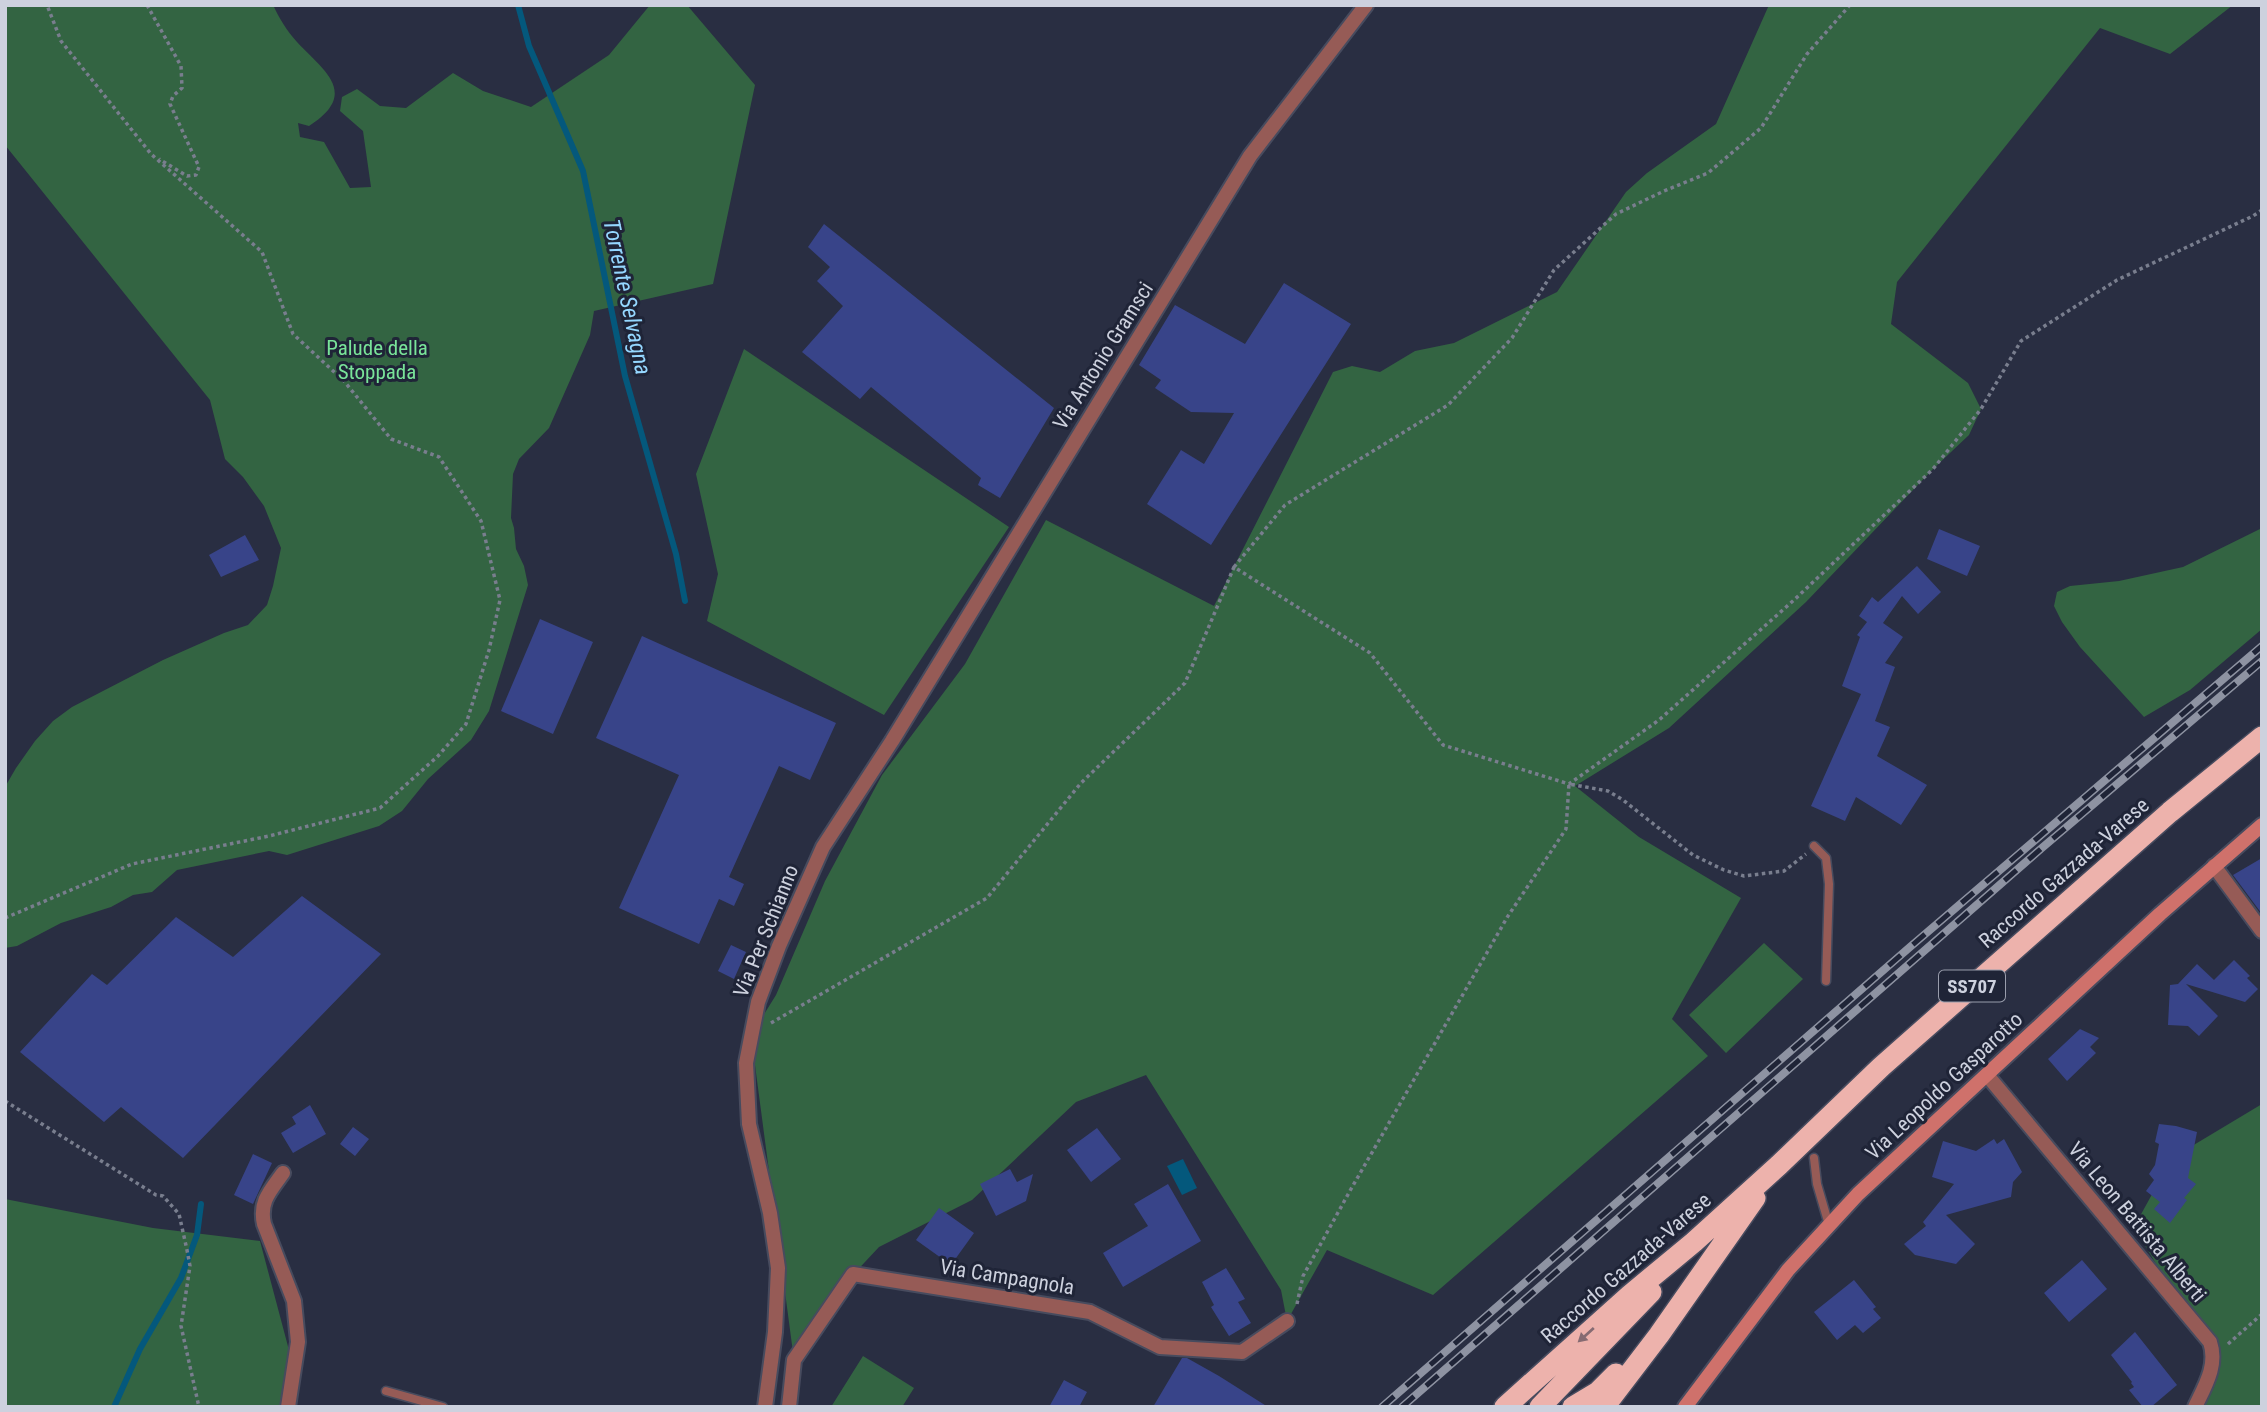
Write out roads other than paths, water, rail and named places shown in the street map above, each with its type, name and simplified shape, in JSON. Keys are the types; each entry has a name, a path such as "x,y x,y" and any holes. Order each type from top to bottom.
{"highway":[{"name":"Raccordo Gazzada-Varese","path":"1505,1407 1630,1295 1694,1242 1881,1067 2170,812 2262,737"},
{"name":"Raccordo Gazzada-Varese","path":"1604,1407 1659,1335 1779,1165"},
{"path":"1573,1407 1598,1392 1610,1381 1730,1233"},
{"path":"1540,1407 1647,1298 1694,1242"}],"main road":[{"name":"Via Leopoldo Gasparotto","path":"1685,1407 1788,1270 1858,1194 2262,825"}],"street":[{"name":"Via Antonio Gramsci","path":"892,741 1250,156 1366,5"},
{"name":"Via Per Schianno","path":"765,1407 775,1332 778,1268 770,1213 749,1124 746,1063 751,1035 758,1002 823,847 892,741"},
{"path":"2214,866 2262,931"},
{"name":"Via Leon Battista Alberti","path":"1987,1075 2210,1342 2215,1356 2208,1381 2195,1407"},
{"path":"283,1173 264,1200 261,1212 294,1301 298,1342 288,1407"},
{"name":"Via Campagnola","path":"789,1407 794,1360 853,1274 1090,1312 1160,1347 1242,1352 1287,1321"}],"lane":[{"path":"1814,846 1826,858 1829,884 1826,981"},
{"path":"1814,1158 1817,1184 1829,1225"},
{"path":"386,1391 443,1407"}],"water":[{"path":"1183,1159 1197,1188 1182,1195 1167,1166"}],"waterway":[{"name":"Torrente Selvagna","path":"518,5 529,46 583,171 625,376 676,554 685,601"},
{"name":"Torrente Selvagna","path":"114,1407 140,1349 181,1278 197,1235 201,1204"}],"railway":[{"path":"1382,1407 1910,947 2262,646"},
{"path":"1402,1407 2043,847 2262,661"}],"park label":[{"name":"Palude della Stoppada","path":"377,360"}]}
